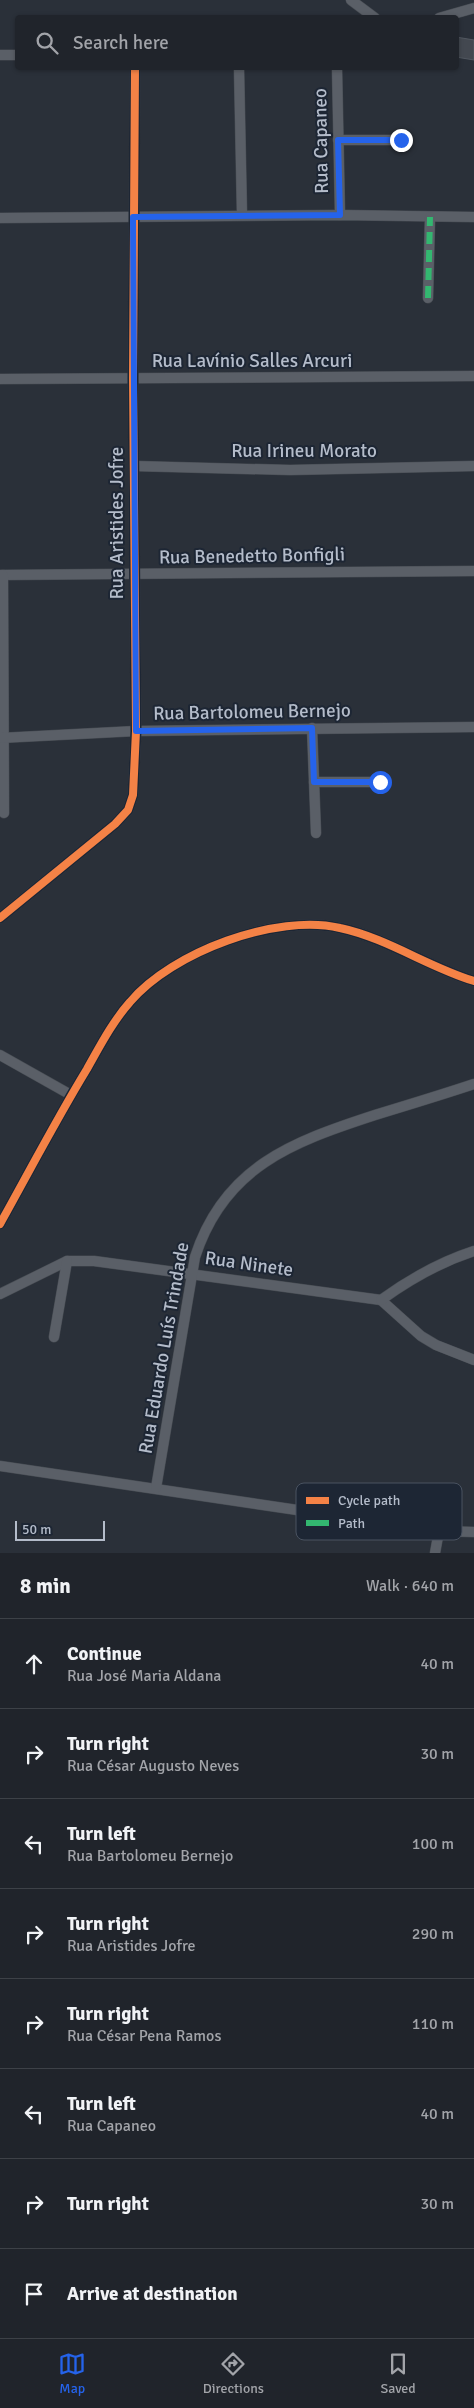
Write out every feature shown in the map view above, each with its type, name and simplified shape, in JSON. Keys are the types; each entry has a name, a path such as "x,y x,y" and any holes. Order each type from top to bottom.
{"street":[{"path":"351,0 371,15"},
{"path":"450,15 474,8"},
{"path":"0,55 15,55"},
{"name":"Rua Aristides Jofre","path":"0,918 115,824 128,810 133,795 136,731 133,379 135,70"},
{"path":"239,70 242,215"},
{"name":"Rua Capaneo","path":"337,70 340,215"},
{"path":"338,140 401,140"},
{"path":"0,218 242,215 474,217"},
{"path":"428,298 430,217"},
{"name":"Rua Lavínio Salles Arcuri","path":"0,379 474,376"},
{"name":"Rua Irineu Morato","path":"134,466 290,470 474,466"},
{"name":"Rua Benedetto Bonfigli","path":"2,574 474,571"},
{"path":"2,574 4,813"},
{"name":"Rua Bartolomeu Bernejo","path":"2,738 136,731 474,727"},
{"path":"312,728 316,833"},
{"path":"314,782 380,782"},
{"path":"0,1224 71,1095 130,1001 163,973 201,951 246,934 276,927 309,925 339,927 370,936 474,981"},
{"path":"0,1055 71,1095"},
{"name":"Rua Eduardo Luís Trindade","path":"156,1488 194,1274 195,1257 204,1231 224,1200 246,1177 269,1159 300,1141 474,1084"},
{"path":"474,1251 445,1261 424,1272 381,1300 421,1336 436,1345 474,1360"},
{"path":"54,1337 67,1261"},
{"name":"Rua Ninete","path":"0,1294 67,1261 94,1261 381,1300"},
{"path":"0,1466 296,1509"},
{"path":"435,1553 437,1540"}],"building":[{"path":"459,38 474,40 474,60 459,58"}],"marked path":[{"path":"338,140 401,140"},
{"path":"428,298 430,217"}],"cycle path":[{"path":"0,918 115,824 128,810 133,795 136,731 133,379 135,70"},
{"path":"0,1224 64,1107 118,1017 148,984 172,967 198,953 227,941 257,932 287,926 315,925 340,928 357,933 391,945 440,968 474,981"}],"route":[{"path":"380,782 314,782 312,728 136,731 133,217 340,215 338,140 401,140"}]}
